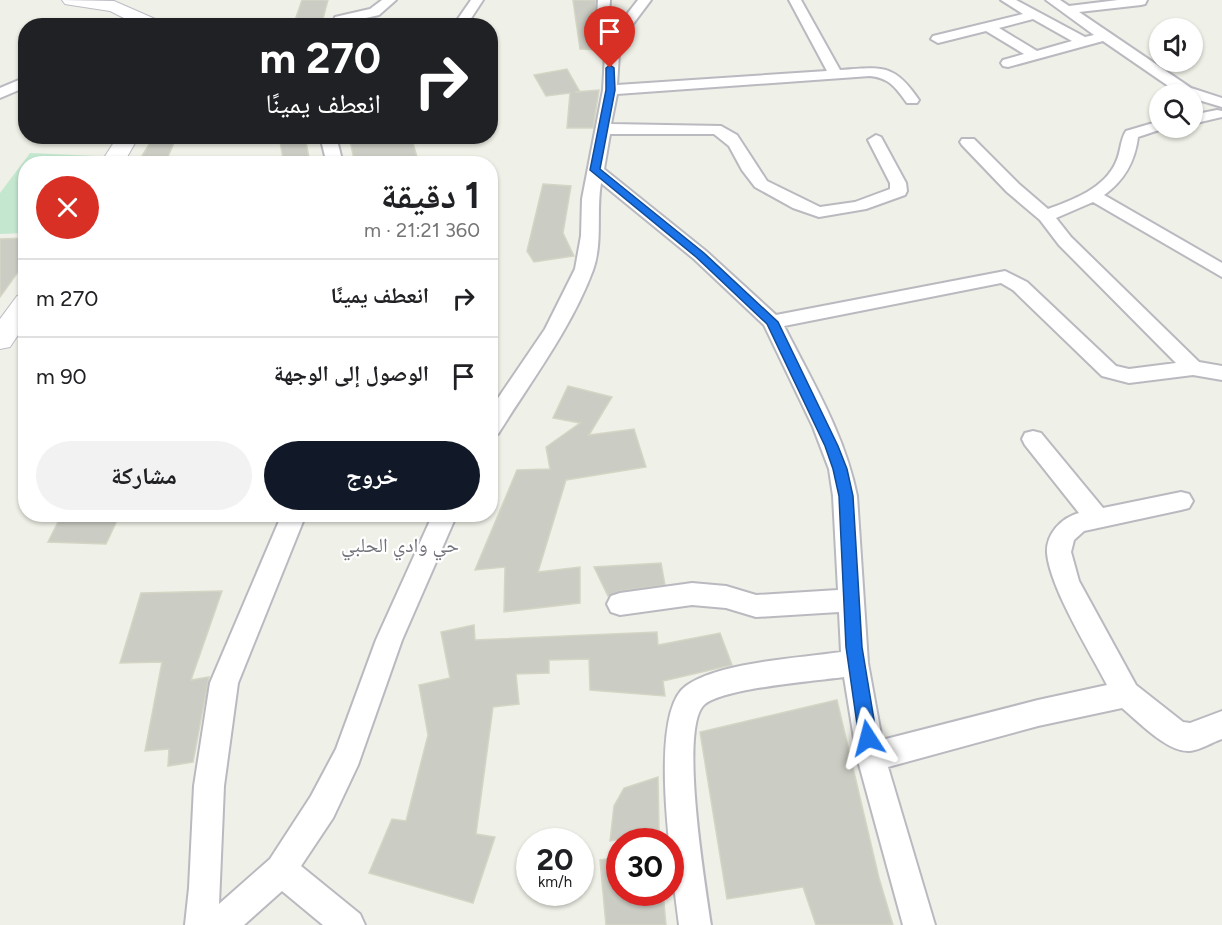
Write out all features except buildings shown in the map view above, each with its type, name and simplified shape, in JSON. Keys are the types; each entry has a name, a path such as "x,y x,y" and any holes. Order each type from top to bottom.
{"main road":[{"path":"71,0 114,6 139,18"},
{"path":"0,340 18,314"}],"street":[{"path":"342,18 348,0"},
{"path":"355,18 374,12 390,0"},
{"path":"465,18 477,0"},
{"path":"604,0 603,16 617,36"},
{"path":"498,416 554,330 584,269 590,236 590,199 610,90 610,68 617,36 645,0"},
{"path":"795,0 821,51 836,74"},
{"path":"1007,0 1084,42"},
{"path":"1052,0 1175,84"},
{"path":"1066,10 1141,1"},
{"path":"938,39 1035,15"},
{"path":"989,27 1034,55"},
{"path":"1008,63 1105,36"},
{"path":"610,90 870,72 893,76 912,100"},
{"path":"0,94 18,85"},
{"path":"1203,102 1220,111"},
{"path":"1203,116 1220,111"},
{"path":"1046,216 1094,196 1111,181 1121,167 1129,150 1131,134 1149,128"},
{"path":"603,129 716,129 724,131 730,134 749,169 762,185 820,212 887,198 899,191 898,183 876,140"},
{"path":"968,142 1013,188 1046,216 1065,241 1193,368"},
{"path":"595,170 700,255 772,322 824,427 840,469 846,496 855,663 871,757 919,925"},
{"path":"1094,196 1222,271"},
{"path":"772,322 1005,277 1020,286 1109,371 1129,376 1193,368 1222,373"},
{"path":"1033,439 1097,518"},
{"path":"1181,501 1077,523 1063,535 1059,552 1067,583 1126,694 1176,734 1190,737 1222,725"},
{"path":"201,925 205,888 209,786 224,683 290,522"},
{"path":"220,925 281,870 322,807 348,755 389,640 441,522"},
{"path":"620,604 692,594 726,597 756,606 853,600"},
{"path":"695,925 678,772 684,708 691,698 704,689 855,663"},
{"path":"871,757 1038,713 1126,694"},
{"path":"281,870 349,925"}],"green space":[{"path":"30,153 96,156 28,156"},
{"path":"18,169 18,233 0,234 0,193"}],"district":[{"name":"حي وادي الحلبي","path":"400,545"}],"route":[{"path":"610,68 610,90 595,170 700,255 772,322 824,427 840,469 846,496 855,663 868,738"}]}
